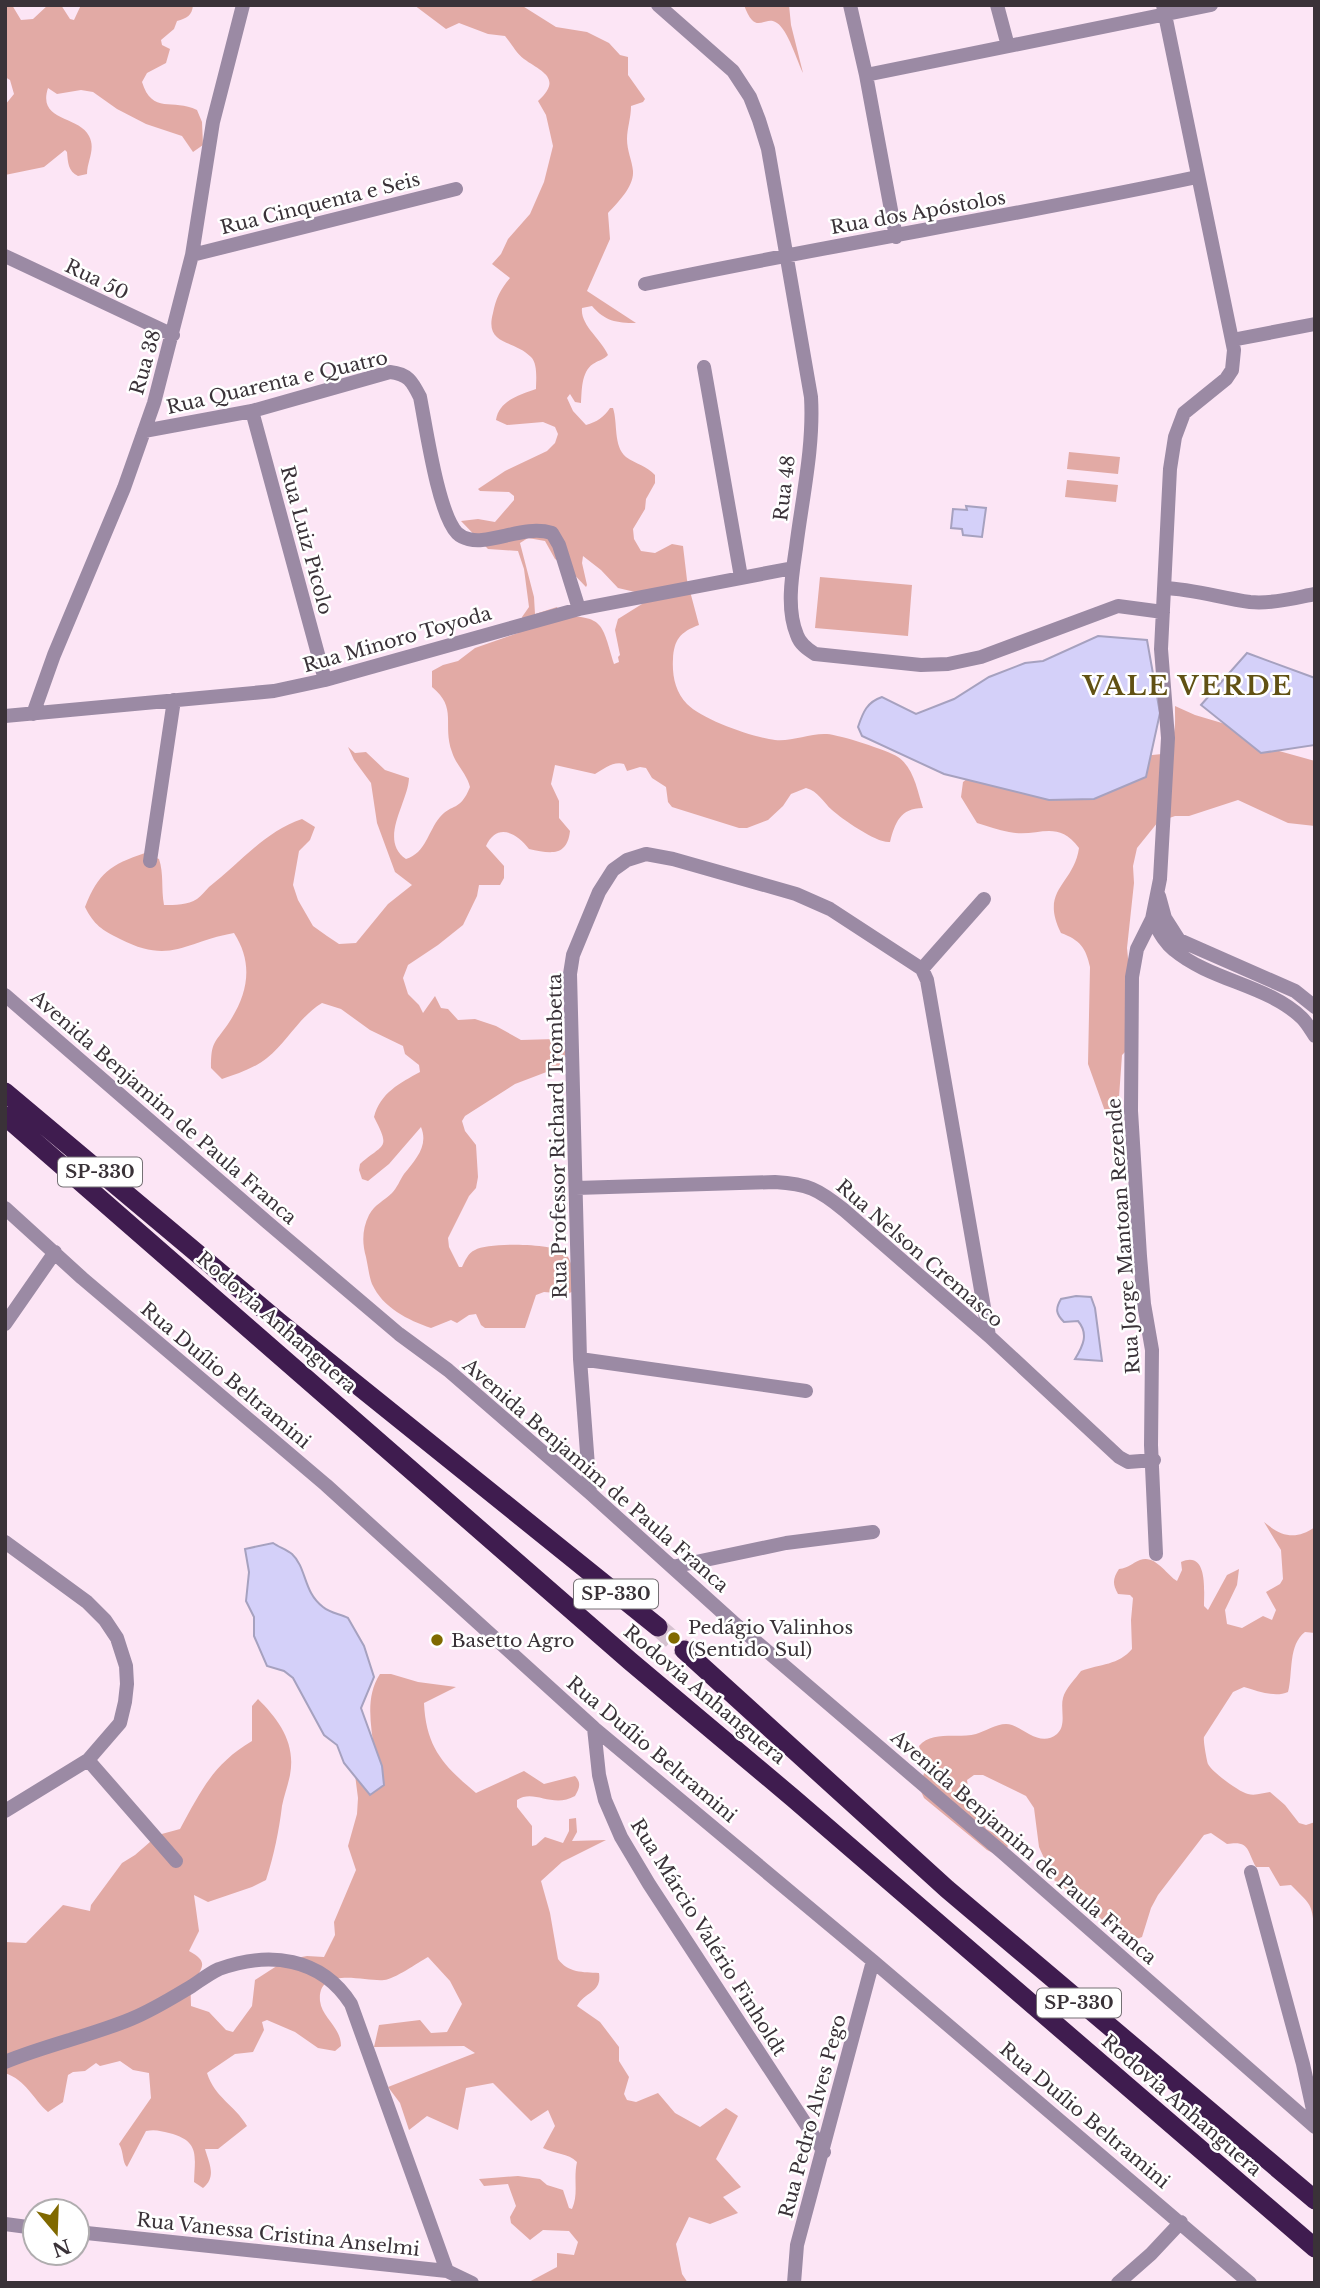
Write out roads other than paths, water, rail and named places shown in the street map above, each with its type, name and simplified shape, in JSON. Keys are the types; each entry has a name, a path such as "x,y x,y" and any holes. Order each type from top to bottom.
{"highway":[{"name":"Rodovia Anhanguera","path":"5,1092 268,1313 658,1627"},
{"name":"Rodovia Anhanguera","path":"5,1116 630,1661 1315,2248"},
{"name":"Rodovia Anhanguera","path":"684,1650 947,1889 1315,2200"}],"street":[{"name":"Rua 38","path":"33,714 54,655 124,488 173,335 192,256 213,122 243,5"},
{"name":"Rua 48","path":"658,5 733,71 750,97 768,149 788,254 812,409 793,568 791,607 795,629 804,647 815,654 921,665 948,664 981,657 1118,606 1163,612"},
{"path":"850,5 896,237"},
{"path":"997,5 1008,46"},
{"path":"866,75 1164,10 1211,5"},
{"path":"1164,10 1232,340 1232,370 1226,379 1184,414 1175,437 1170,469 1161,649 1168,712 1168,763 1158,890 1165,918 1180,940 1295,991 1315,1007"},
{"name":"Rua dos Apóstolos","path":"645,284 788,254 896,237 1198,177"},
{"name":"Rua Cinquenta e Seis","path":"192,256 456,189"},
{"name":"Rua 50","path":"5,256 173,335"},
{"path":"1232,340 1315,324"},
{"path":"704,367 741,577"},
{"name":"Rua Quarenta e Quatro","path":"144,431 252,411 390,372 407,376 420,397 441,495 455,531 466,539 481,540 540,530 552,533 559,545 579,609"},
{"name":"Rua Luiz Picolo","path":"252,411 325,680"},
{"name":"Rua Minoro Toyoda","path":"5,716 274,691 325,680 579,609 793,568"},
{"path":"1164,588 1185,589 1251,602 1274,602 1315,594"},
{"path":"150,861 174,700"},
{"name":"Rua Professor Richard Trombetta","path":"590,1493 580,1359 570,1000 573,955 599,892 613,870 627,859 646,854 664,857 796,894 830,909 922,969"},
{"name":"Rua Jorge Mantoan Rezende","path":"1156,1554 1154,1460 1151,1446 1152,1350 1144,1304 1131,1111 1132,977 1137,949 1152,919 1158,890"},
{"path":"984,899 922,969 927,979 948,1093 989,1336"},
{"path":"1152,919 1164,940 1175,951 1211,972 1282,1004 1303,1019 1315,1035"},
{"name":"Avenida Benjamim de Paula Franca","path":"5,995 399,1334 448,1370 1315,2127"},
{"name":"Rua Nelson Cremasco","path":"576,1188 775,1182 803,1184 826,1195 989,1336 1119,1457 1128,1462 1154,1460"},
{"name":"Rua Duílio Beltramini","path":"5,1208 82,1278 326,1485 594,1728 873,1961 1250,2283"},
{"path":"5,1324 55,1252"},
{"path":"580,1359 806,1391"},
{"path":"672,1567 786,1544 873,1532"},
{"path":"5,1542 87,1602 105,1620 117,1638 126,1665 125,1702 120,1723 88,1760 5,1811"},
{"name":"Rua Márcio Valério Finholdt","path":"594,1728 599,1775 605,1800 621,1837 824,2152"},
{"path":"88,1760 176,1861"},
{"path":"1251,1872 1303,2064 1315,2119"},
{"path":"5,2062 35,2049 134,2018 166,2002 217,1970 244,1963 286,1959 326,1975 351,2004 447,2271"},
{"name":"Rua Pedro Alves Pego","path":"794,2283 797,2245 873,1961"},
{"path":"1118,2283 1151,2254 1181,2222"},
{"name":"Rua Vanessa Cristina Anselmi","path":"91,2233 447,2271 472,2283"}],"tunnel":[{"path":"658,1627 684,1650"}],"place":[{"name":"Pedágio Valinhos (Sentido Sul)","path":"674,1638"},
{"name":"Basetto Agro","path":"437,1640"}],"district":[{"name":"VALE VERDE","path":"1188,686"}]}
